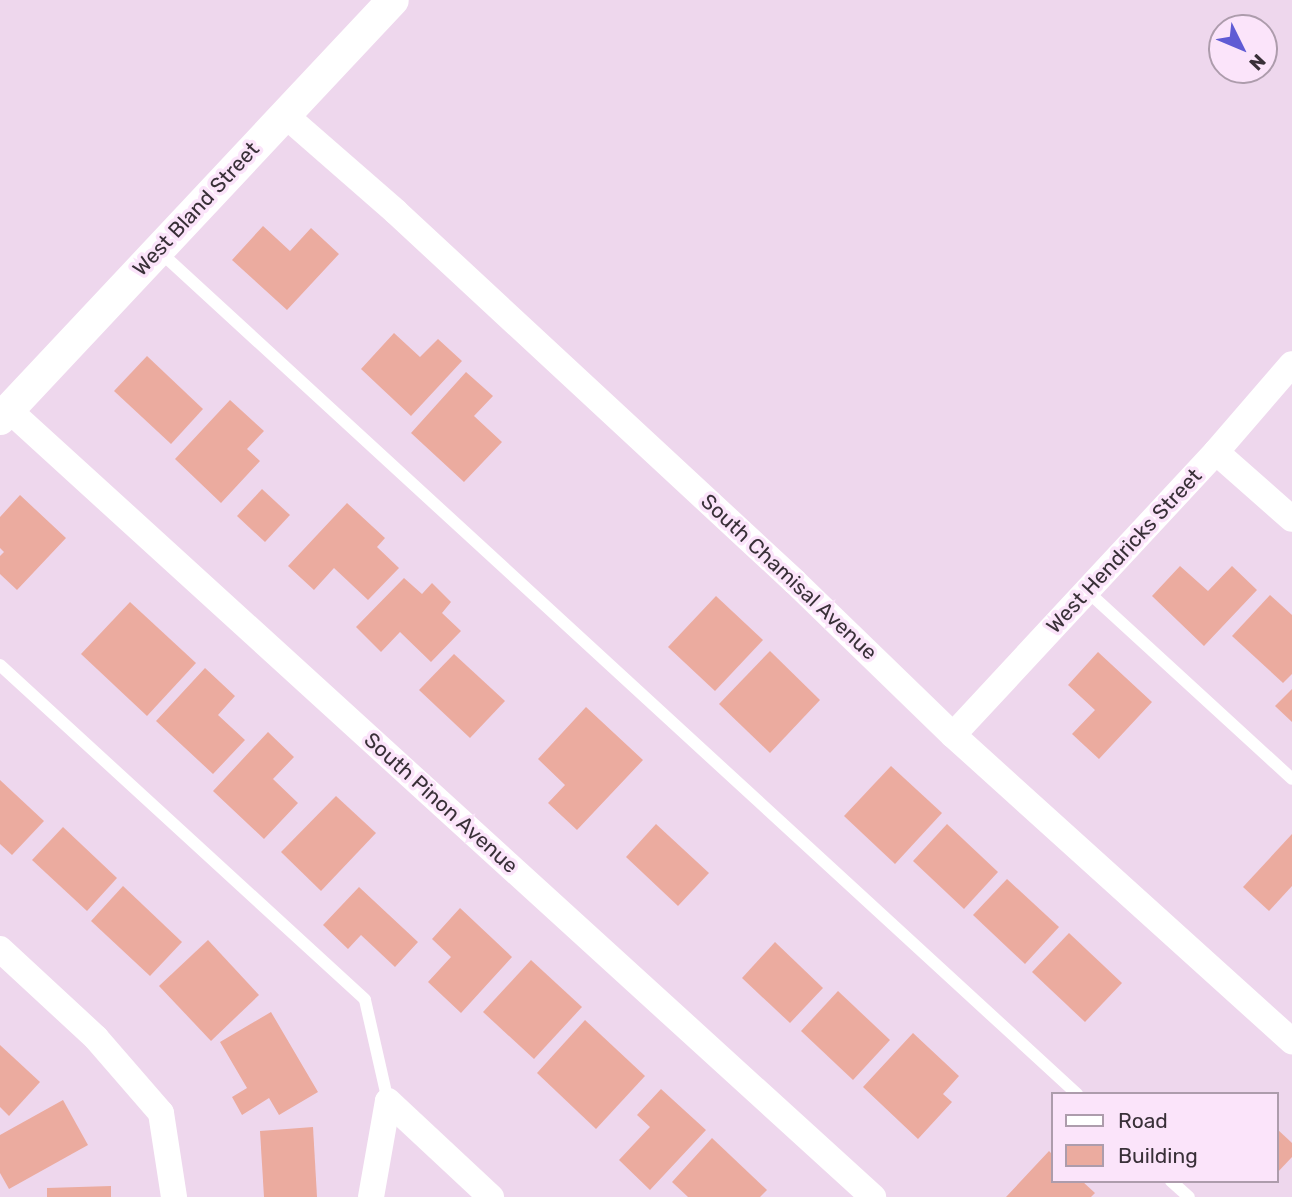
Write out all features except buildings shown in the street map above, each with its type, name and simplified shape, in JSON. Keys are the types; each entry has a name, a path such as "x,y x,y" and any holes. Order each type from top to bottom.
{"street":[{"name":"West Bland Street","path":"4,414 393,0"},
{"name":"South Chamisal Avenue","path":"285,115 396,212 775,563 953,735 1292,1041"},
{"name":"West Hendricks Street","path":"953,735 1216,452 1292,364"},
{"name":"South Pinon Avenue","path":"4,414 873,1197"},
{"path":"1216,452 1292,519"},
{"path":"0,949 96,1038 161,1113 174,1197"},
{"path":"371,1197 388,1101"},
{"path":"388,1101 491,1197"}],"lane":[{"path":"158,250 1075,1092"},
{"path":"1087,591 1292,779"},
{"path":"0,665 365,1000 388,1101"},
{"path":"1173,1183 1189,1197"}]}
